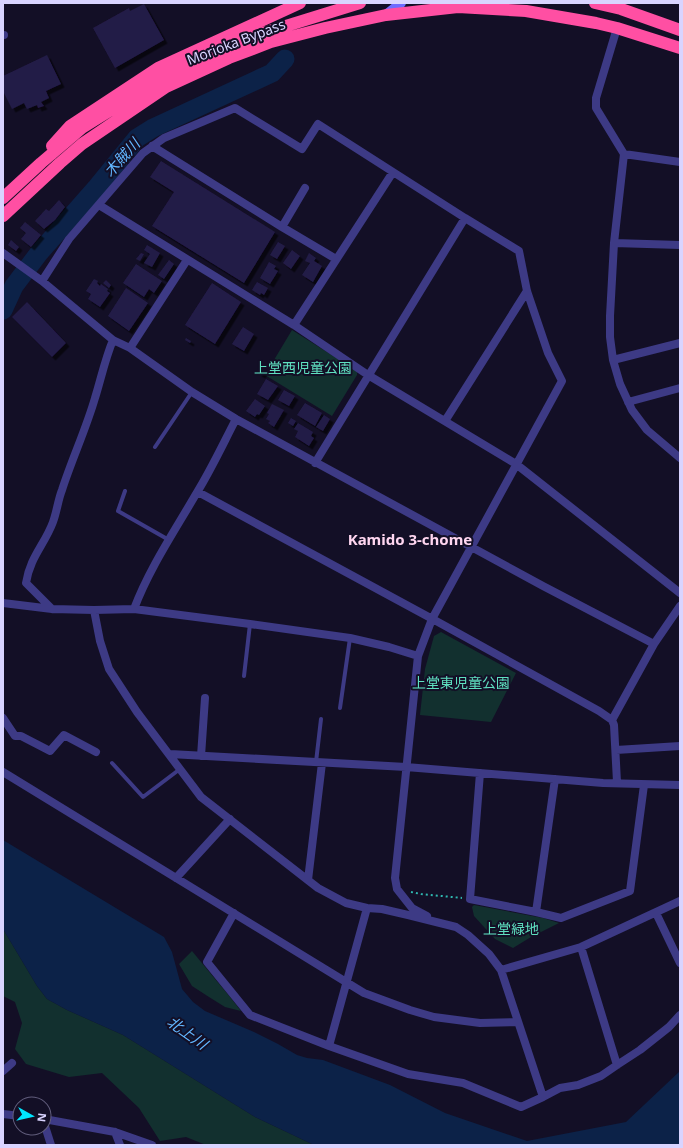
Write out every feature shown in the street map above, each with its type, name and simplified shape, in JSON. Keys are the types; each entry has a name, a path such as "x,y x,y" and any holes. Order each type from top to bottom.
{"highway":[{"path":"3,198 70,126 158,68 300,3"},
{"name":"Morioka Bypass","path":"3,198 82,128 175,70 260,34 360,3"},
{"path":"595,3 621,9 680,30"},
{"name":"Morioka Bypass","path":"3,216 82,144 166,87 229,58 271,42 325,28 386,15 455,5 526,11 596,23 680,48"}],"street":[{"path":"386,15 401,3"},
{"path":"617,28 596,98 596,108 624,154 614,243 610,316 610,337 613,360 620,384 632,410 647,430 680,458"},
{"path":"42,281 69,238 143,153 164,138 235,108 302,149 318,124 519,251 527,291 548,353 562,381 432,619 418,656 395,878 397,889 412,908 440,922"},
{"path":"152,146 282,228 336,259"},
{"path":"624,154 680,162"},
{"path":"294,325 393,172"},
{"path":"282,228 305,188"},
{"path":"99,205 294,325 368,375 516,464 680,593"},
{"path":"315,462 465,218"},
{"path":"614,243 680,244"},
{"path":"3,253 42,281 113,340 130,348 192,392 236,419 543,586 654,644"},
{"path":"130,348 188,260"},
{"path":"445,421 527,291"},
{"path":"52,609 26,583 28,572 34,556 53,523 61,491 88,420 113,340"},
{"path":"613,360 680,343"},
{"path":"628,402 680,388"},
{"path":"134,610 141,591 198,492 236,419"},
{"path":"198,492 432,619 612,720 614,725 617,782"},
{"path":"3,603 52,609 134,610 250,624 350,638 418,656"},
{"path":"612,720 654,644 680,606"},
{"path":"94,610 100,641 109,669 137,712 201,797 318,888 346,902 367,908 382,909 456,927 468,934 489,954 502,970 542,1096"},
{"path":"201,756 205,698"},
{"path":"3,718 15,736 21,736 50,751 64,735 96,752"},
{"path":"616,750 680,746"},
{"path":"170,754 406,767 603,783 617,782 644,785 680,785"},
{"path":"308,880 319,762"},
{"path":"3,772 364,993 434,1017 480,1023 518,1022"},
{"path":"480,774 470,899 561,918 630,891 644,785"},
{"path":"536,912 555,779"},
{"path":"176,878 230,820"},
{"path":"502,970 581,947 680,901"},
{"path":"329,1046 367,908"},
{"path":"656,912 680,963"},
{"path":"234,914 207,962 250,1015 329,1046 408,1074 464,1083 521,1107 560,1088 578,1085 602,1076 640,1050 669,1027 680,1015"},
{"path":"581,947 617,1065"},
{"path":"3,1071 12,1063"},
{"path":"52,1120 115,1132 152,1145"},
{"path":"115,1132 120,1145"}],"lane":[{"path":"155,447 192,392"},
{"path":"125,491 118,511 169,540"},
{"path":"244,676 250,624"},
{"path":"340,708 350,638"},
{"path":"319,762 321,719"},
{"path":"112,763 143,798 181,769"}],"path":[{"path":"408,892 470,899"}],"green space":[{"name":"上堂西児童公園","path":"292,330 357,371 357,375 332,416 265,375"},
{"name":"上堂東児童公園","path":"441,632 516,673 491,722 420,715 425,669 434,636"},
{"name":"上堂緑地","path":"474,905 543,918 559,923 513,948 495,939 474,916 472,907"},
{"path":"3,929 37,986 47,999 67,1010 123,1035 255,1117 314,1145 206,1145 186,1137 160,1141 139,1108 102,1073 69,1077 26,1064 15,1049 22,1023 15,1002 3,996"},
{"path":"192,951 241,1011 225,1007 192,986 179,964"}],"water":[{"name":"北上川","path":"3,840 164,937 172,952 182,989 193,1002 205,1011 254,1032 297,1055 323,1060 390,1085 445,1113 527,1141 626,1122 680,1071 680,1145 314,1145 255,1117 123,1035 67,1010 47,999 37,986 3,929"}],"building":[{"path":"144,4 164,40 115,68 93,28 129,8 130,11"},
{"path":"47,55 61,84 46,91 49,98 41,102 44,106 38,108 37,105 27,109 24,103 12,109 3,91 3,76"},
{"path":"161,161 275,232 244,283 152,226 174,192 150,177"},
{"path":"59,200 65,207 55,220 44,229 35,221 46,209 49,211"},
{"path":"25,222 41,235 31,247 21,239 26,233 20,228"},
{"path":"11,240 19,247 16,251 8,245"},
{"path":"278,242 285,246 277,259 270,255"},
{"path":"147,245 160,253 152,267 144,263 150,254 144,250"},
{"path":"292,250 300,256 291,269 283,263"},
{"path":"141,253 144,254 140,261 136,259"},
{"path":"309,253 316,258 314,261 322,266 313,282 302,275 310,263 305,261"},
{"path":"169,260 174,264 164,279 158,275"},
{"path":"269,262 276,266 274,269 278,271 270,284 260,278"},
{"path":"136,264 162,281 154,293 149,289 144,297 123,283"},
{"path":"94,279 98,281 97,283 100,286 101,284 108,289 107,291 110,293 100,307 88,299 91,294 86,291"},
{"path":"106,280 111,285 109,288 103,283"},
{"path":"257,282 268,288 264,295 261,293 260,295 252,290"},
{"path":"212,283 241,302 215,344 185,325"},
{"path":"126,288 148,303 129,331 108,316"},
{"path":"27,302 66,343 52,357 12,317"},
{"path":"243,327 254,334 244,351 232,344"},
{"path":"186,338 191,341 190,343 185,340"},
{"path":"261,369 264,371 262,375 258,373"},
{"path":"266,379 278,386 268,400 257,394"},
{"path":"284,390 295,396 289,406 278,400"},
{"path":"255,399 265,406 259,415 257,414 255,417 246,411"},
{"path":"305,403 322,413 315,426 297,415"},
{"path":"272,404 284,410 274,427 268,423 270,421 266,419 269,414 267,413"},
{"path":"324,415 330,419 323,431 316,427"},
{"path":"291,418 296,421 293,426 288,423"},
{"path":"298,423 313,432 311,436 314,438 309,446 295,437 298,431 294,429"}],"waterway":[{"name":"木賊川","path":"3,310 14,286 39,253 97,187 137,138 153,128 272,73 285,59"}],"district":[{"name":"Kamido 3-chome","path":"410,540"}]}
